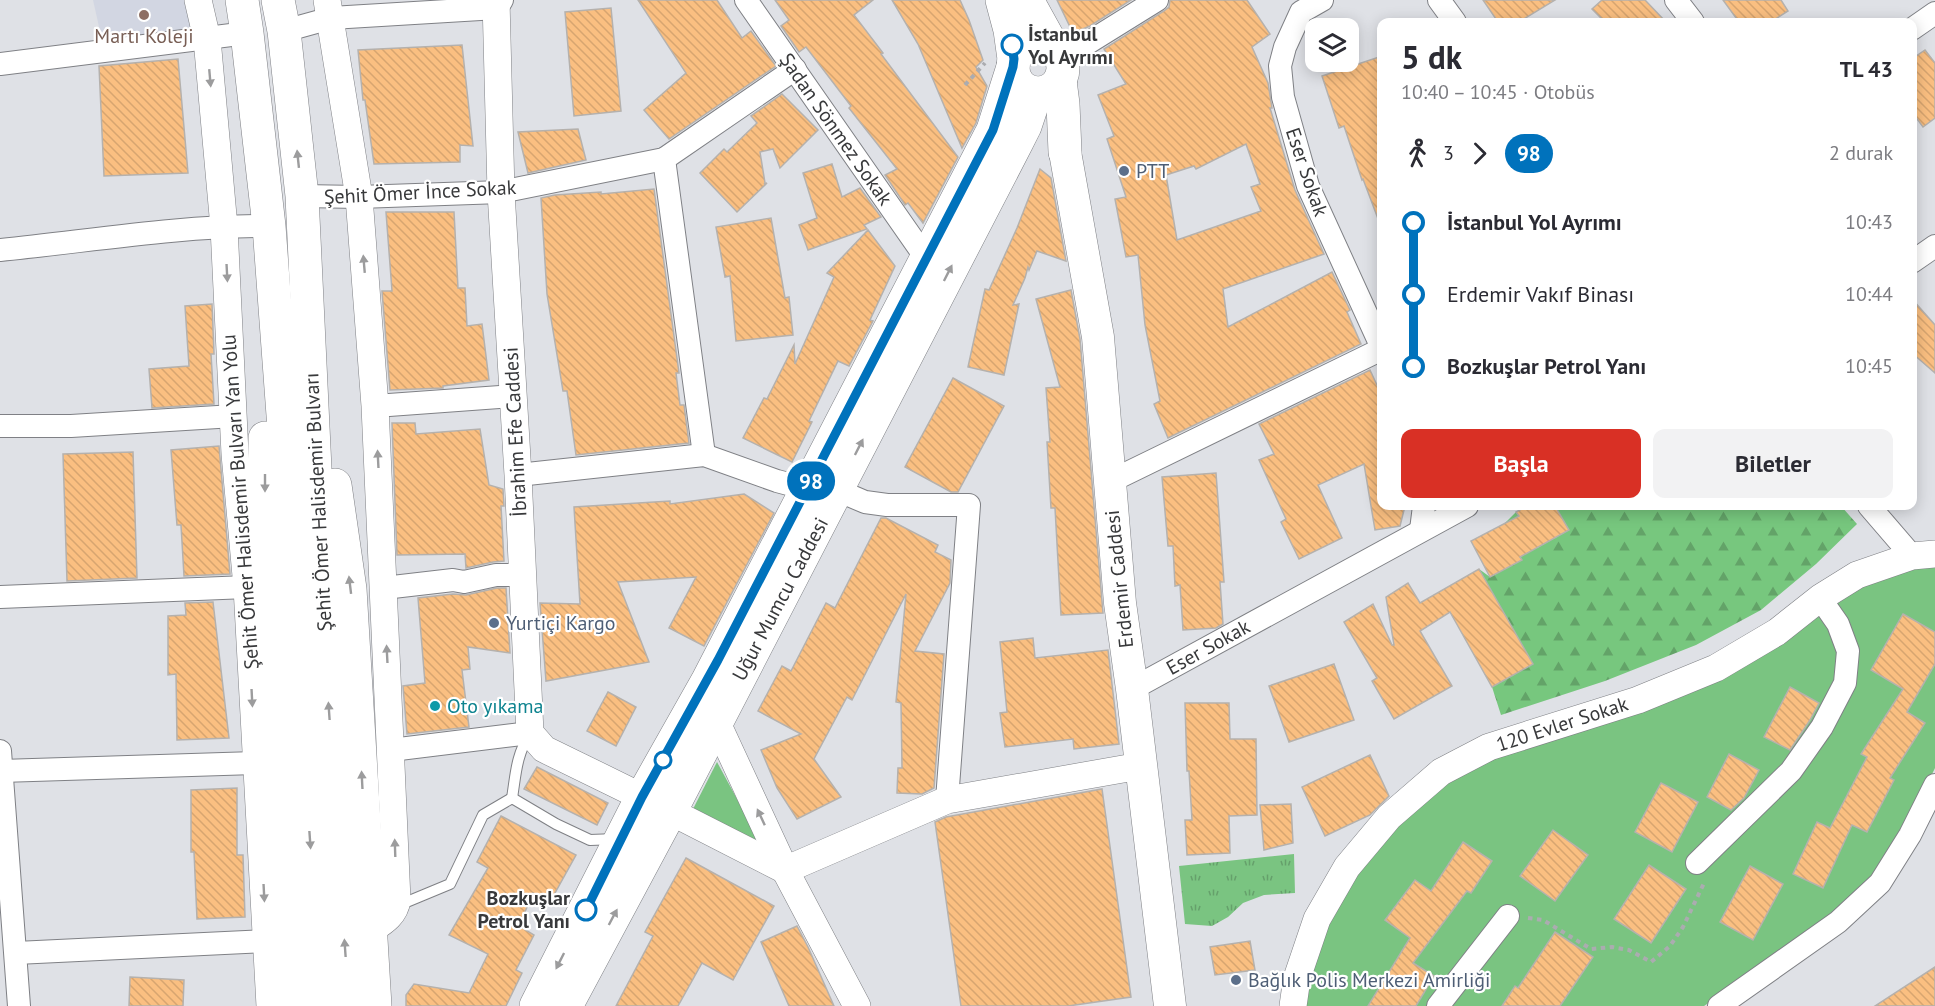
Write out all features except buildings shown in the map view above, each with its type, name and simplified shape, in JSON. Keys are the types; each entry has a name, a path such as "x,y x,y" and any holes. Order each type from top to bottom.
{"main road":[{"name":"Şehit Ömer Halisdemir Bulvarı","path":"242,0 269,226 287,469 307,594 348,1006"},
{"path":"1002,0 1010,30 1005,62 1016,81 1022,87 1051,75 1046,44 1031,44 1005,62"},
{"name":"Erdemir Caddesi","path":"1027,0 1051,75 1063,104 1065,152 1098,337 1120,603 1170,1006"},
{"name":"Şehit Ömer Halisdemir Bulvarı","path":"281,15 302,196 308,293 307,594 321,1006"},
{"name":"Uğur Mumcu Caddesi","path":"566,1006 716,721 926,258 993,130 1005,62"},
{"name":"Uğur Mumcu Caddesi","path":"536,1006 642,797 708,680 822,489 1025,126 1051,75"},
{"path":"308,293 324,358 328,428 350,589 375,1006"},
{"name":"Şehit Ömer Halisdemir Bulvarı","path":"274,299 263,368 264,531 274,756 290,1006"}],"street":[{"name":"Şehit Ömer Halisdemir Bulvarı Yan Yolu","path":"198,0 207,39 224,227 235,454 247,587 270,1006"},
{"name":"Şadan Sönmez Sokak","path":"746,0 926,258"},
{"path":"1051,75 1157,0"},
{"name":"Eser Sokak","path":"1322,0 1294,6 1281,66 1283,97 1308,186 1377,338"},
{"path":"1439,0 1452,18"},
{"path":"1676,0 1690,18"},
{"path":"281,15 329,9 498,3"},
{"name":"İbrahim Efe Caddesi","path":"498,3 501,192 518,475 530,734"},
{"path":"329,9 359,197 375,406 384,588 396,907 387,919 371,930"},
{"path":"1917,24 1932,11"},
{"path":"0,64 247,33"},
{"name":"Şehit Ömer İnce Sokak","path":"302,196 359,197 501,192 664,159 795,69"},
{"path":"664,159 704,455"},
{"path":"0,250 145,232 269,226"},
{"path":"1917,259 1935,246"},
{"name":"Eser Sokak","path":"1109,482 1377,351"},
{"path":"375,406 513,396"},
{"path":"0,426 71,426 234,416"},
{"path":"518,475 704,455 777,481 822,489 865,502 887,505 969,504 947,800"},
{"path":"1421,530 1424,510"},
{"name":"Eser Sokak","path":"1132,689 1459,510"},
{"path":"1873,510 1924,555"},
{"name":"120 Evler Sokak","path":"1293,1006 1297,978 1317,919 1347,867 1389,817 1441,772 1489,747 1638,700 1716,668 1777,632 1820,598 1857,576 1924,555"},
{"path":"384,588 453,579 464,582 496,575 523,575"},
{"path":"0,597 247,587"},
{"path":"1697,863 1791,771 1822,727 1845,683 1848,651 1838,624 1820,598"},
{"path":"716,721 785,870 857,1006"},
{"path":"391,750 530,734 544,749 785,870"},
{"path":"19,1006 1,761 255,763"},
{"path":"785,870 947,800 1140,766"},
{"path":"1719,1006 1838,922 1880,883 1910,835 1935,785"},
{"path":"1438,1006 1508,916"},
{"path":"16,953 267,941"}],"lane":[{"path":"512,798 515,767 521,748 530,734"},
{"path":"512,798 556,824 590,840 622,839"},
{"path":"396,907 450,884 483,815 512,798"}],"path":[{"path":"965,85 1005,62"},
{"path":"1508,916 1543,920 1591,949 1612,947 1629,950 1651,962 1670,946 1691,914 1705,881 1696,872 1697,863"}],"shaded area":[{"name":"Martı Koleji","path":"93,0 187,0 194,31 102,40"}],"green space":[{"path":"1557,510 1845,510 1857,524 1816,564 1761,610 1696,645 1605,681 1501,715 1492,687 1439,592 1479,569 1490,577 1521,560 1503,525 1516,512 1537,548 1569,530"},
{"path":"1935,561 1935,768 1894,853 1858,894 1822,926 1704,1006 1302,1006 1318,935 1350,880 1410,798 1491,755 1725,672 1838,594"},
{"path":"717,762 762,845 693,809"},
{"path":"1294,854 1295,893 1264,895 1243,903 1228,917 1212,926 1185,924 1179,866"}],"bus line":[{"name":"98","path":"586,910 642,797 708,680 993,130 1013,67 1012,45"}],"place":[{"name":"Martı Koleji","path":"144,15"},
{"name":"İstanbul Yol Ayrımı","path":"1012,45"},
{"name":"PTT","path":"1124,171"},
{"name":"Yurtiçi Kargo","path":"494,623"},
{"name":"Oto yıkama","path":"435,706"},
{"name":"Bozkuşlar Petrol Yanı","path":"586,910"},
{"name":"Bağlık Polis Merkezi Amirliği","path":"1236,980"}]}
